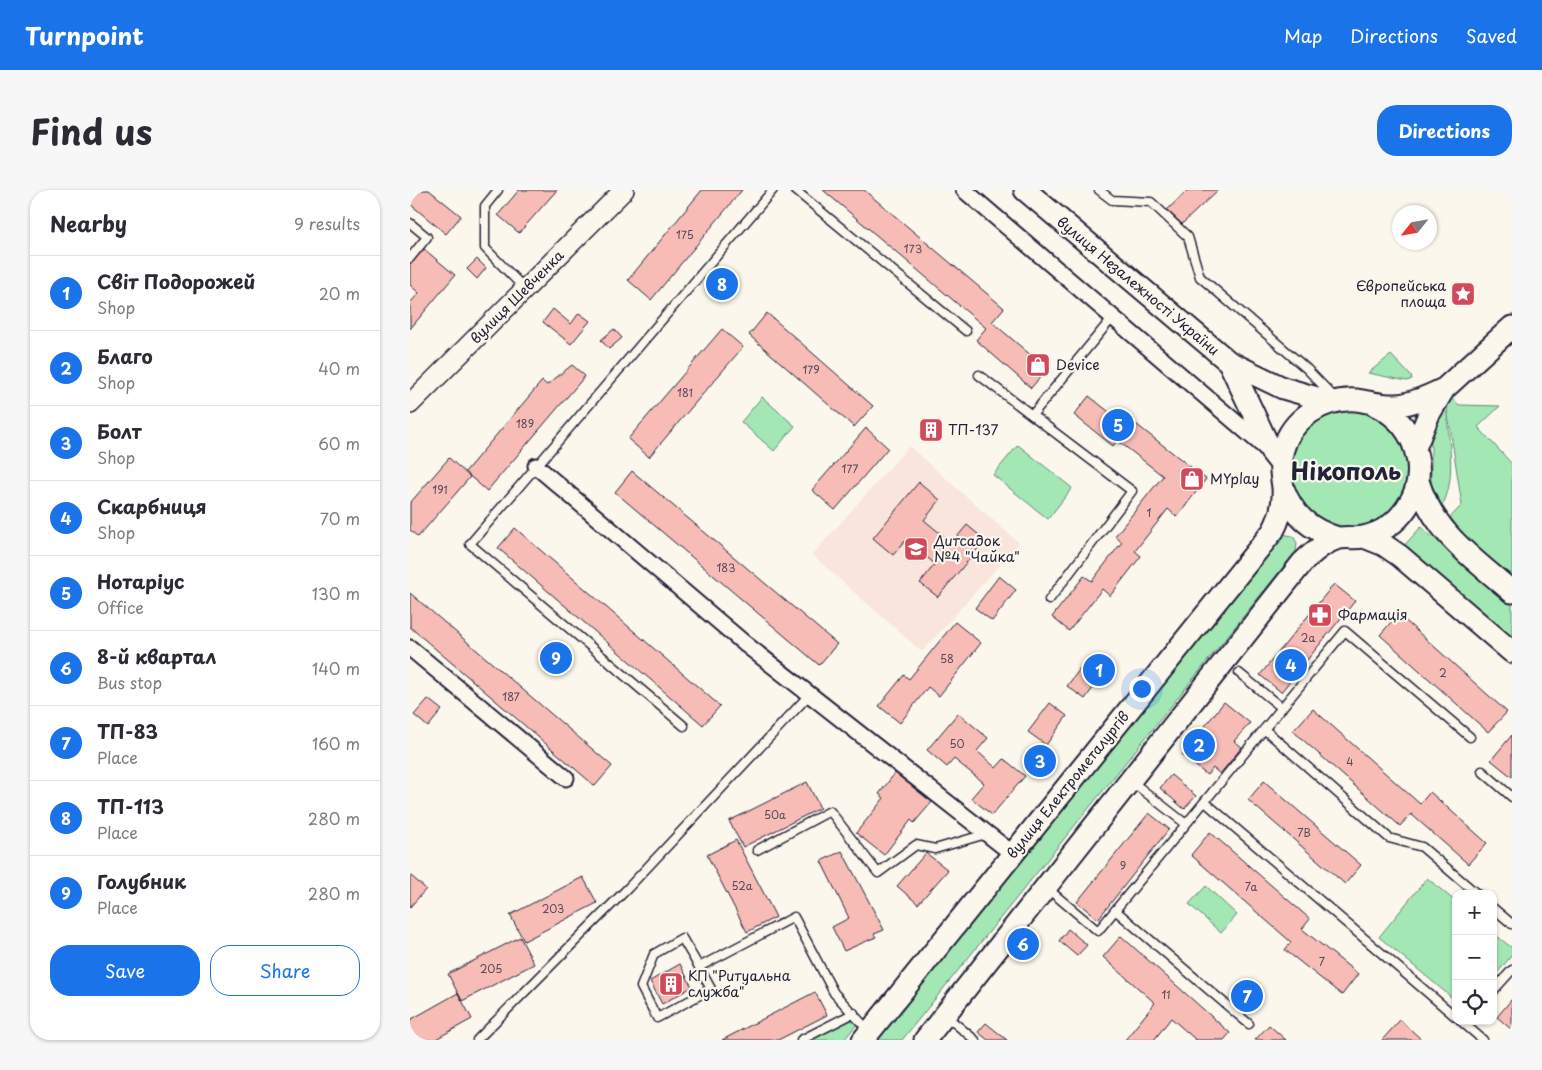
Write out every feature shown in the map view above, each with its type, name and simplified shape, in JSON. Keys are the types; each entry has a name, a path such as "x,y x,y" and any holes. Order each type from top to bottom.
{"main road":[{"name":"вулиця Незалежності України","path":"1025,190 1229,362"},
{"name":"вулиця Електрометалургів","path":"925,1040 1296,570 1319,548 1338,538 1364,537 1383,530 1399,517 1411,500 1418,481 1418,464 1415,448 1429,414 1444,389 1512,327"},
{"path":"1229,362 1283,388 1335,402"},
{"path":"1229,362 1276,458"},
{"name":"вулиця Електрометалургів","path":"866,1036 1269,538 1277,523 1283,488 1276,458 1296,425 1306,415 1335,402 1357,400 1375,405 1400,405 1444,389"},
{"path":"1375,405 1398,420 1415,448"},
{"path":"1418,481 1426,504 1443,530 1512,592"},
{"path":"1283,488 1287,500 1303,521 1320,532 1338,538"},
{"path":"1364,537 1396,553 1512,652"}],"street":[{"name":"вулиця Шевченка","path":"410,404 624,190"},
{"path":"964,190 1276,458"},
{"path":"536,466 744,643 1013,854"},
{"path":"410,648 566,778"}],"lane":[{"path":"684,726 470,544 773,190"},
{"path":"794,190 966,331"},
{"path":"1099,190 1112,200 1151,202 1188,237 1200,277 1307,369 1335,402"},
{"path":"494,191 485,206 485,248 525,290"},
{"path":"410,223 427,237 410,258"},
{"path":"1033,414 1113,317"},
{"path":"979,375 1033,414 1132,491 1049,600"},
{"path":"1045,886 1098,931 1344,631 1470,737"},
{"path":"1239,673 1282,708"},
{"path":"477,1040 628,888 810,694"},
{"path":"1264,729 1388,838 1422,847 1472,890"},
{"path":"1482,771 1512,797"},
{"path":"1130,780 1186,824"},
{"path":"1205,802 1452,1014"},
{"path":"757,850 830,811 878,873 916,845 935,849 987,833"},
{"path":"1115,910 1249,1024"},
{"path":"1497,911 1512,924"},
{"path":"699,967 794,917 834,993 854,1013 866,1036"},
{"path":"682,938 699,967 711,989 658,1018 641,988 654,954 682,938"},
{"path":"1497,987 1512,970"},
{"path":"801,1040 854,1013"},
{"path":"944,1015 975,1040"},
{"path":"1467,1025 1483,1040"}],"shaded area":[{"name":"Дитсадок №4 \"Чайка\"","path":"909,446 1019,543 922,652 812,555"}],"green space":[{"path":"1391,355 1412,379 1407,381 1368,373"},
{"path":"1444,389 1459,405 1500,406 1478,427 1512,464 1512,581 1445,523 1462,505"},
{"path":"762,397 795,426 774,451 741,422"},
{"path":"1443,408 1447,414 1451,466 1448,491 1444,503 1437,513 1431,494 1431,435"},
{"path":"1350,409 1373,413 1392,426 1405,445 1409,468 1405,491 1392,510 1373,523 1350,527 1327,523 1308,510 1295,491 1291,468 1295,445 1308,426 1327,413"},
{"path":"1018,445 1072,488 1048,519 993,475"},
{"path":"1421,527 1512,605 1512,646 1400,550"},
{"path":"1281,534 1293,536 1297,543 1296,551 902,1040 872,1040"},
{"path":"1427,878 1452,899 1452,998 1379,937"},
{"path":"1206,886 1237,915 1221,933 1189,904"},
{"path":"1497,936 1512,948 1512,955 1497,973"},
{"path":"854,1013 860,1020 844,1040 801,1040"}],"building":[{"path":"410,190 429,190 461,216 446,234 410,204"},
{"path":"519,190 557,190 519,233 498,215"},
{"path":"702,190 742,190 651,300 628,280"},
{"path":"823,190 864,190 1004,308 992,322 1047,369 1031,388 976,340 986,328"},
{"path":"1188,190 1218,190 1182,224 1167,210"},
{"path":"424,249 455,275 410,329 410,303 419,293 410,285 410,264"},
{"path":"477,259 486,268 477,279 467,269"},
{"path":"720,270 736,285 725,298 708,284"},
{"path":"553,309 571,324 579,313 590,321 571,344 543,322"},
{"path":"767,313 873,406 854,427 749,335"},
{"path":"614,329 622,338 609,349 601,340"},
{"path":"722,329 743,347 649,457 628,439"},
{"path":"572,365 585,376 487,491 465,472 542,381 547,385"},
{"path":"1089,396 1128,427 1132,421 1206,479 1177,517 1168,509 1135,551 1141,556 1110,596 1102,589 1069,631 1052,617 1084,576 1092,581 1122,542 1115,536 1163,476 1117,440 1113,446 1074,415"},
{"name":"ТП-137","path":"931,420 941,428 931,440 921,433"},
{"path":"866,428 888,448 835,510 812,490"},
{"path":"449,458 470,477 418,537 410,530 410,503"},
{"path":"632,471 837,644 819,665 615,492"},
{"path":"919,482 940,500 924,520 952,543 967,525 985,540 938,597 920,583 935,564 906,540 893,555 873,538"},
{"path":"515,528 720,706 703,725 498,548"},
{"path":"999,576 1016,590 992,621 975,608"},
{"path":"1334,584 1355,601 1281,692 1260,675"},
{"path":"410,593 612,766 595,786 410,627"},
{"path":"1398,614 1507,712 1488,732 1380,635"},
{"path":"955,622 981,643 939,696 928,687 900,723 879,706 904,675 909,679"},
{"path":"1089,657 1106,670 1085,699 1067,686"},
{"path":"428,699 442,710 428,727 414,715"},
{"path":"1224,702 1250,723 1234,741 1242,747 1220,774 1213,768 1207,775 1182,755"},
{"path":"1050,703 1067,716 1046,745 1028,732"},
{"path":"1313,709 1420,804 1430,792 1487,843 1468,864 1411,814 1400,826 1293,731"},
{"path":"958,713 988,738 977,751 996,768 1004,759 1025,776 992,815 971,798 984,783 954,759 947,767 927,750"},
{"path":"1512,735 1512,777 1491,760"},
{"path":"895,773 932,802 914,823 911,820 884,855 856,833 884,798 879,794"},
{"path":"1171,775 1196,796 1184,809 1160,788"},
{"path":"1264,781 1361,865 1345,884 1248,800"},
{"path":"807,782 820,808 743,847 729,821"},
{"path":"1149,813 1169,829 1098,919 1077,902"},
{"path":"1210,832 1310,919 1302,929 1358,974 1342,995 1285,950 1291,942 1191,855"},
{"path":"736,840 776,917 747,932 707,855"},
{"path":"842,851 884,930 874,934 876,937 844,951 832,927 849,918 821,861"},
{"path":"926,853 948,870 918,904 897,886"},
{"path":"410,875 426,889 410,907"},
{"path":"583,877 597,903 524,941 510,915"},
{"path":"1068,929 1087,945 1077,956 1059,941"},
{"path":"1121,936 1230,1033 1224,1040 1196,1040 1171,1018 1154,1040 1125,1040 1155,1003 1103,957"},
{"path":"520,937 534,964 462,1001 448,974"},
{"name":"КП \"Ритуальна служба\"","path":"680,964 692,987 662,1004 650,981"},
{"path":"1246,986 1257,996 1249,1006 1237,995"},
{"path":"815,992 827,1015 778,1040 722,1040"},
{"path":"458,993 472,1019 434,1040 410,1040 410,1020"},
{"path":"1512,999 1512,1030 1497,1017"},
{"path":"1400,1020 1422,1040 1382,1040"},
{"path":"986,1023 1007,1040 988,1040 978,1032"},
{"path":"1269,1025 1286,1040 1255,1040"}],"place":[{"name":"ТП-113","path":"722,284"},
{"name":"Європейська площа","path":"1463,294"},
{"name":"Device","path":"1038,365"},
{"name":"Нотаріус","path":"1118,425"},
{"name":"ТП-137","path":"931,430"},
{"name":"MYplay","path":"1192,479"},
{"name":"Дитсадок №4 \"Чайка\"","path":"916,549"},
{"name":"Фармація","path":"1320,615"},
{"name":"Голубник","path":"556,658"},
{"name":"Скарбниця","path":"1291,665"},
{"name":"Світ Подорожей","path":"1099,670"},
{"name":"Благо","path":"1199,745"},
{"name":"Болт","path":"1040,761"},
{"name":"8-й квартал","path":"1023,944"},
{"name":"КП \"Ритуальна служба\"","path":"671,984"},
{"name":"ТП-83","path":"1247,996"}],"district":[{"name":"Нікополь","path":"1346,472"}]}
